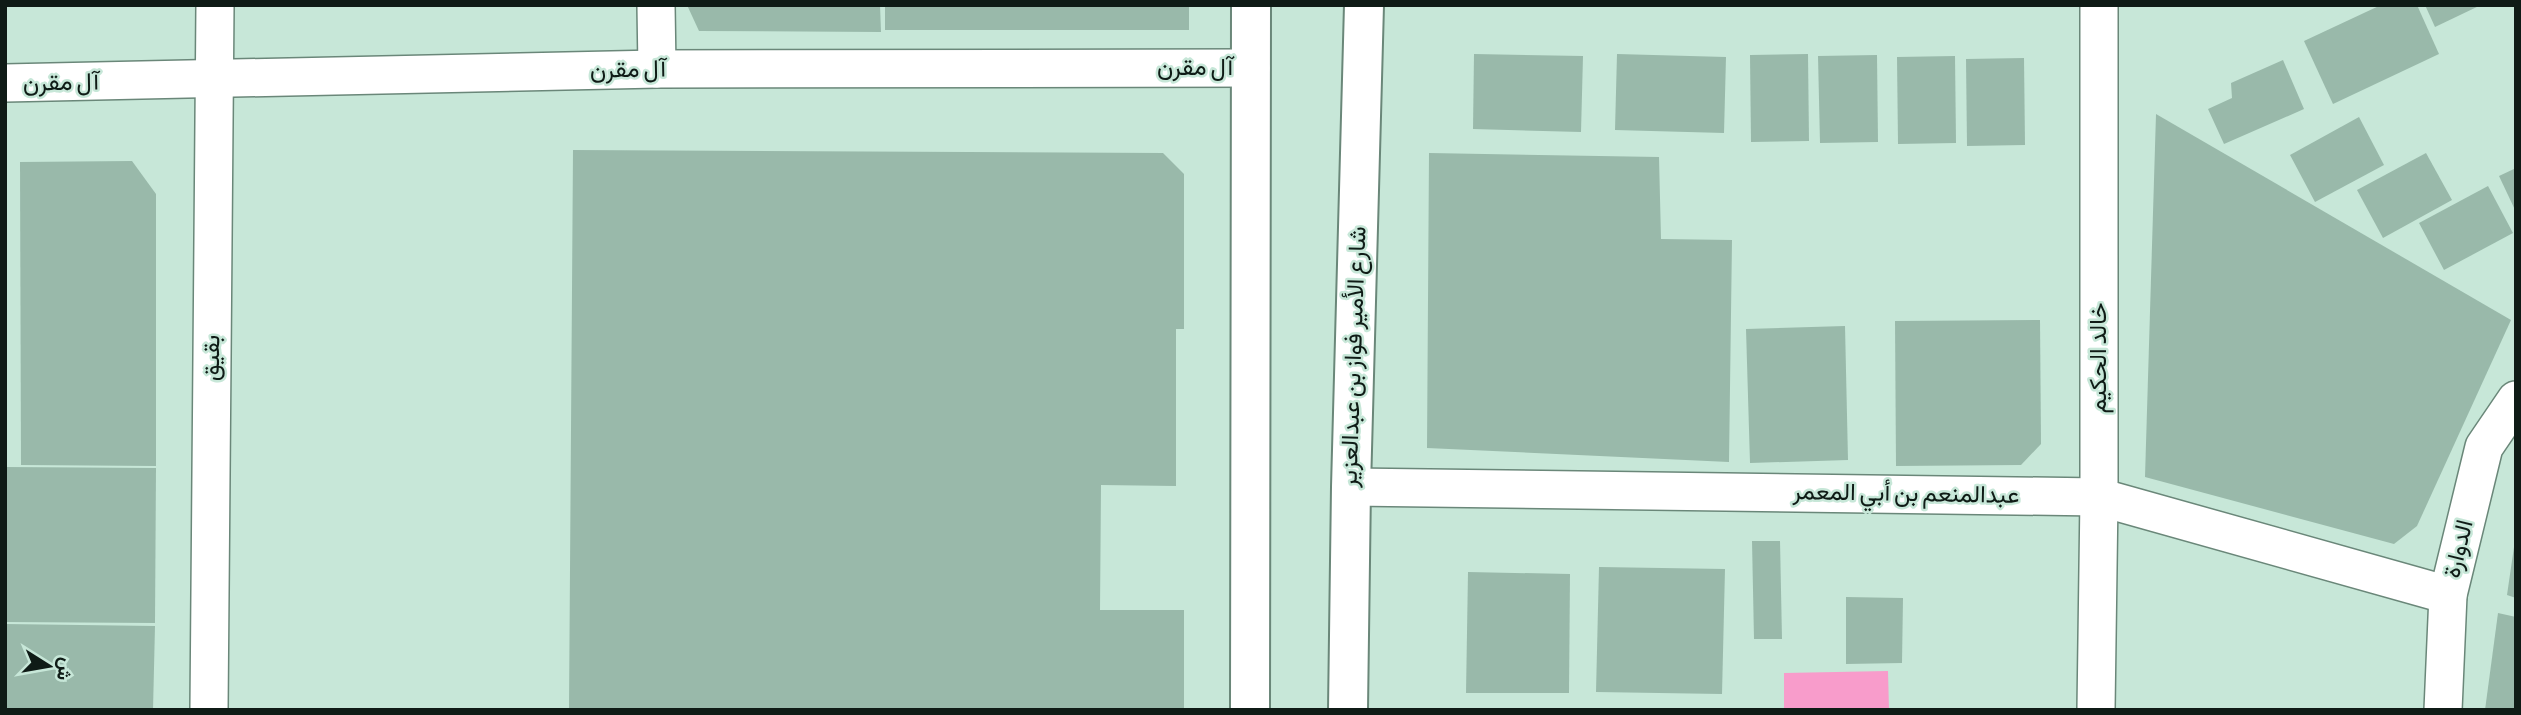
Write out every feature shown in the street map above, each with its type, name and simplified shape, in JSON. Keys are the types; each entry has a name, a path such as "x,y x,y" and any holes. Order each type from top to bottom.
{"main road":[{"path":"1250,710 1251,5"},
{"name":"شارع الأمير فواز بن عبدالعزير","path":"1349,710 1350,487 1364,5"}],"street":[{"name":"بقيق","path":"209,710 215,5"},
{"path":"656,5 657,69"},
{"name":"خالد الحكيم","path":"2096,710 2099,5"},
{"name":"آل مقرن","path":"5,83 657,69 1251,68"},
{"name":"الدوارة","path":"2443,710 2448,595 2484,447 2516,400"},
{"name":"عبدالمنعم بن أبي المعمر","path":"1350,487 2099,496 2448,595"}],"shaded area":[{"path":"1888,671 1889,710 1784,710 1784,673"}],"building":[{"path":"687,5 880,5 881,32 699,31"},
{"path":"885,5 1189,5 1189,30 885,30"},
{"path":"2381,5 2417,5 2439,54 2333,104 2304,41"},
{"path":"2425,5 2481,5 2435,27"},
{"path":"1474,54 1583,56 1581,132 1473,129"},
{"path":"1617,54 1726,57 1724,133 1615,130"},
{"path":"1808,54 1809,141 1751,142 1750,55"},
{"path":"1877,55 1878,142 1820,143 1818,56"},
{"path":"1955,56 1956,143 1898,144 1897,57"},
{"path":"2024,58 2025,145 1967,146 1966,59"},
{"path":"2283,60 2304,109 2224,144 2208,109 2232,98 2231,83"},
{"path":"2156,114 2511,320 2417,526 2394,544 2145,477"},
{"path":"2359,117 2384,165 2315,202 2290,155"},
{"path":"573,150 1163,153 1184,174 1184,329 1176,329 1176,486 1101,485 1100,610 1184,610 1184,710 569,710"},
{"path":"1429,153 1659,157 1661,239 1732,240 1729,462 1427,448"},
{"path":"2426,153 2452,200 2383,238 2357,190"},
{"path":"132,161 156,194 156,466 21,465 20,162"},
{"path":"2516,168 2516,212 2499,176"},
{"path":"2488,186 2513,233 2444,270 2419,223"},
{"path":"2040,320 2041,444 2021,465 1896,466 1895,321"},
{"path":"1845,326 1848,460 1750,463 1746,329"},
{"path":"5,467 156,468 155,623 5,622"},
{"path":"1752,541 1780,541 1782,639 1754,639"},
{"path":"2516,547 2516,598 2507,595"},
{"path":"1599,567 1725,569 1722,694 1596,692"},
{"path":"1468,572 1570,574 1569,693 1466,693"},
{"path":"1846,597 1903,598 1902,663 1846,664"},
{"path":"2498,613 2516,617 2516,710 2485,710"},
{"path":"5,624 155,626 153,710 5,710"}]}
